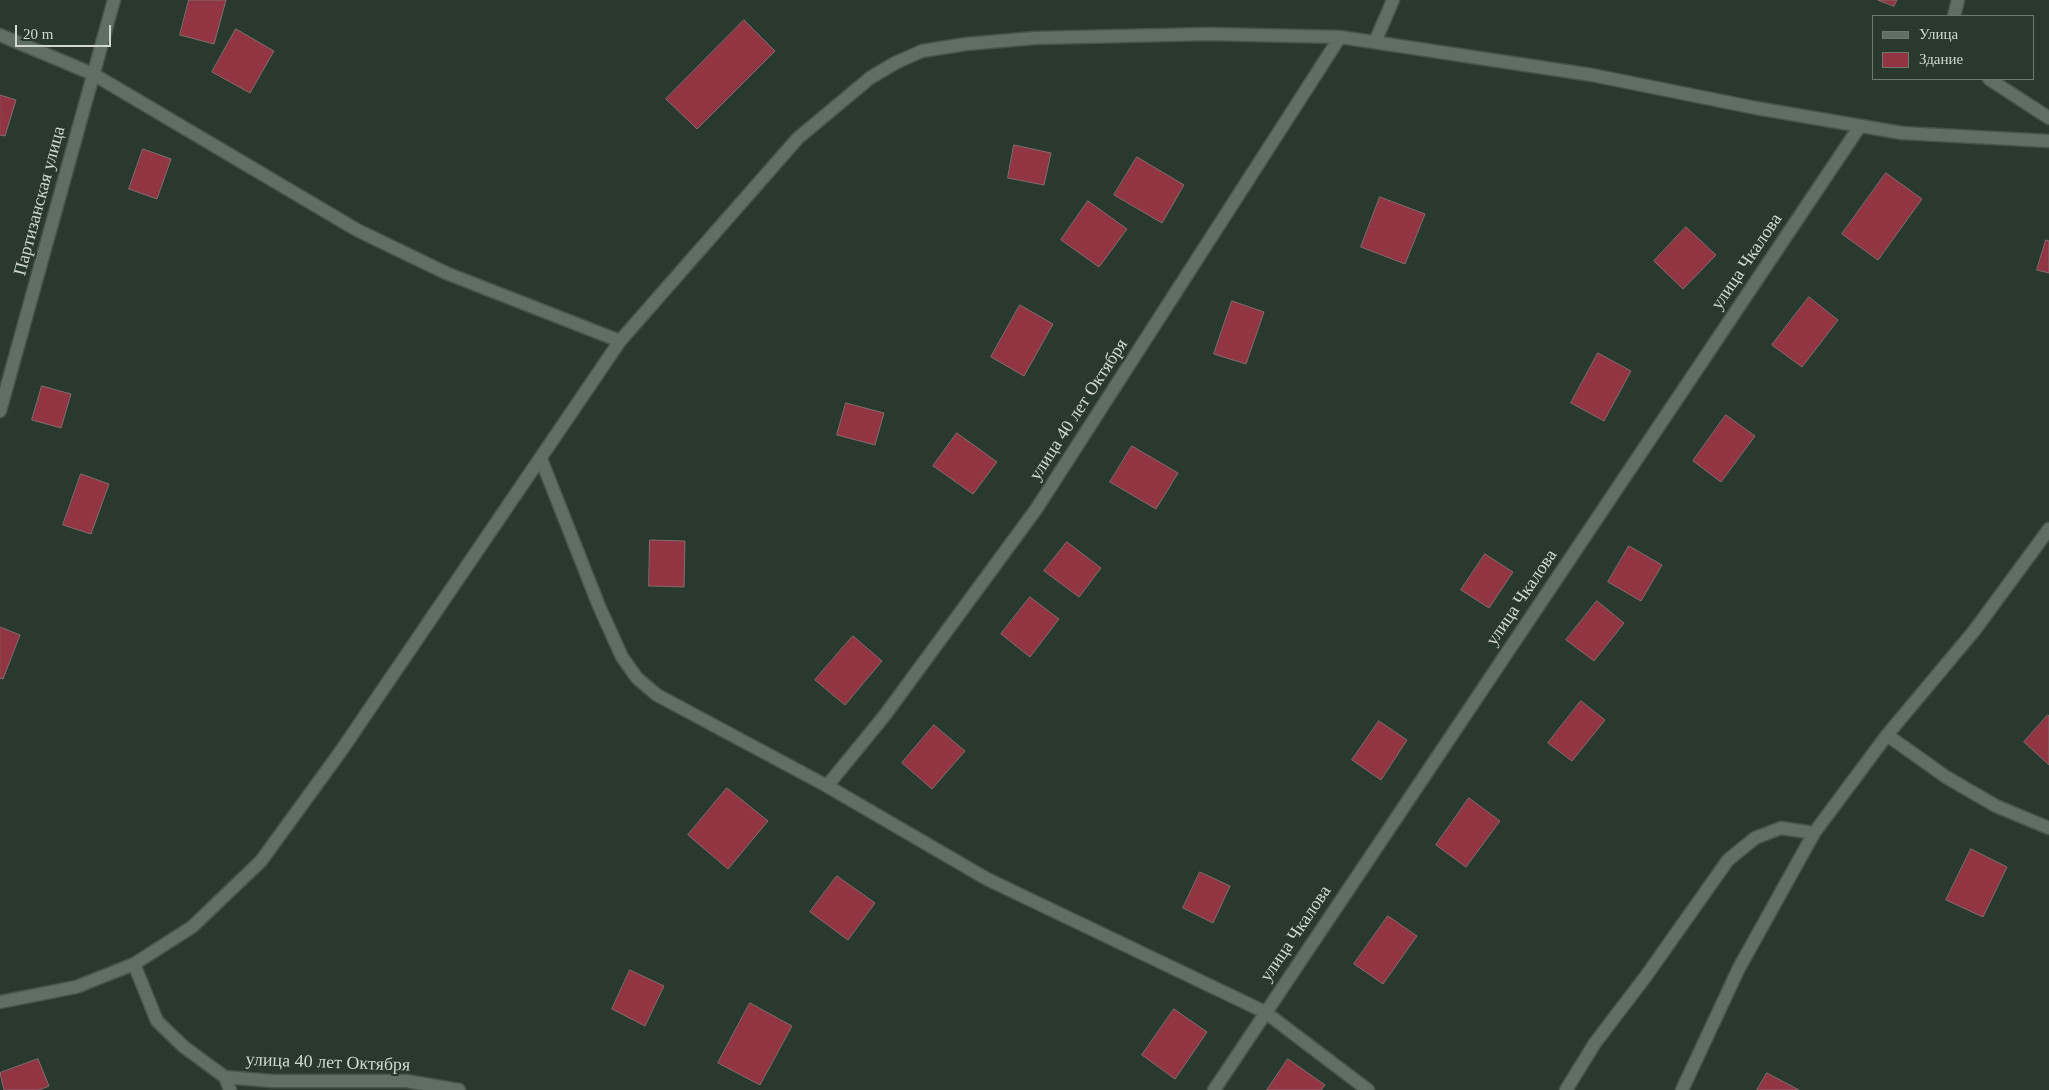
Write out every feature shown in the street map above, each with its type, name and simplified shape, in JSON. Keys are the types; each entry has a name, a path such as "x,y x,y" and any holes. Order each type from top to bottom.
{"street":[{"name":"Партизанская улица","path":"0,411 114,0"},
{"path":"1375,42 1393,0"},
{"path":"1954,15 1958,0"},
{"path":"0,1002 76,987 134,964 192,927 261,862 341,751 620,341 798,138 870,78 895,63 922,51 966,44 1035,38 1209,34 1340,37 1592,75 1756,108 1902,133 2049,141"},
{"path":"0,35 93,74 358,230 446,273 620,341"},
{"name":"улица 40 лет Октября","path":"827,786 885,715 1037,508 1340,37"},
{"path":"1991,80 2049,118"},
{"name":"улица Чкалова","path":"1214,1090 1860,126"},
{"path":"541,459 599,606 622,657 636,678 658,696 827,786 987,879 1265,1012 1368,1090"},
{"path":"1682,1090 1739,968 1814,833 1886,736 1974,631 2049,529"},
{"path":"1886,736 1946,777 1996,806 2049,828"},
{"path":"1566,1090 1595,1043 1646,976 1728,860 1755,838 1781,828 1814,833"},
{"name":"улица 40 лет Октября","path":"134,964 156,1021 184,1047 225,1077 272,1081 406,1080 459,1090"},
{"path":"225,1077 230,1090"}],"building":[{"path":"189,0 226,0 214,44 180,35"},
{"path":"1878,0 1897,0 1894,6"},
{"path":"744,20 775,51 697,129 666,99"},
{"path":"236,29 274,51 250,93 212,72"},
{"path":"0,95 16,100 5,136 0,135"},
{"path":"1014,145 1051,153 1044,185 1008,178"},
{"path":"143,149 171,159 157,199 129,189"},
{"path":"1137,157 1184,185 1162,223 1114,195"},
{"path":"1886,173 1922,199 1878,260 1842,234"},
{"path":"1380,197 1425,214 1405,264 1361,247"},
{"path":"1088,201 1127,229 1099,267 1061,240"},
{"path":"1686,227 1716,255 1683,289 1654,261"},
{"path":"2046,240 2049,241 2049,273 2037,270"},
{"path":"1809,297 1838,320 1802,367 1772,345"},
{"path":"1232,301 1264,312 1246,364 1214,354"},
{"path":"1020,305 1053,324 1024,376 991,357"},
{"path":"1598,353 1631,371 1604,421 1571,403"},
{"path":"42,386 71,394 61,428 32,420"},
{"path":"846,403 884,413 875,445 837,435"},
{"path":"1726,415 1755,436 1721,482 1693,461"},
{"path":"957,433 997,462 973,494 933,466"},
{"path":"1132,446 1178,473 1156,509 1110,482"},
{"path":"81,474 109,484 91,534 63,525"},
{"path":"650,540 685,541 684,587 649,586"},
{"path":"1067,542 1101,568 1079,597 1044,571"},
{"path":"1629,546 1662,565 1641,601 1608,582"},
{"path":"1485,554 1513,572 1489,608 1461,590"},
{"path":"1030,597 1059,619 1030,657 1001,634"},
{"path":"1597,601 1624,623 1594,661 1566,640"},
{"path":"0,627 20,635 3,679 0,678"},
{"path":"853,636 882,661 845,705 815,680"},
{"path":"1581,701 1605,720 1572,761 1548,743"},
{"path":"2049,716 2049,765 2024,742"},
{"path":"1379,721 1407,740 1381,780 1352,760"},
{"path":"934,725 965,751 932,789 902,763"},
{"path":"727,788 768,821 728,869 688,835"},
{"path":"1469,798 1500,821 1466,867 1436,845"},
{"path":"1971,849 2007,867 1983,917 1946,900"},
{"path":"1200,872 1230,886 1213,923 1183,908"},
{"path":"837,876 875,903 848,940 810,912"},
{"path":"1388,916 1417,936 1383,984 1354,964"},
{"path":"630,970 664,986 645,1026 612,1009"},
{"path":"750,1003 792,1026 760,1085 718,1063"},
{"path":"1174,1009 1207,1032 1175,1079 1142,1055"},
{"path":"38,1059 49,1086 39,1090 4,1090 0,1073"},
{"path":"1288,1059 1325,1085 1321,1090 1267,1090"},
{"path":"1767,1073 1799,1090 1757,1090"}]}
